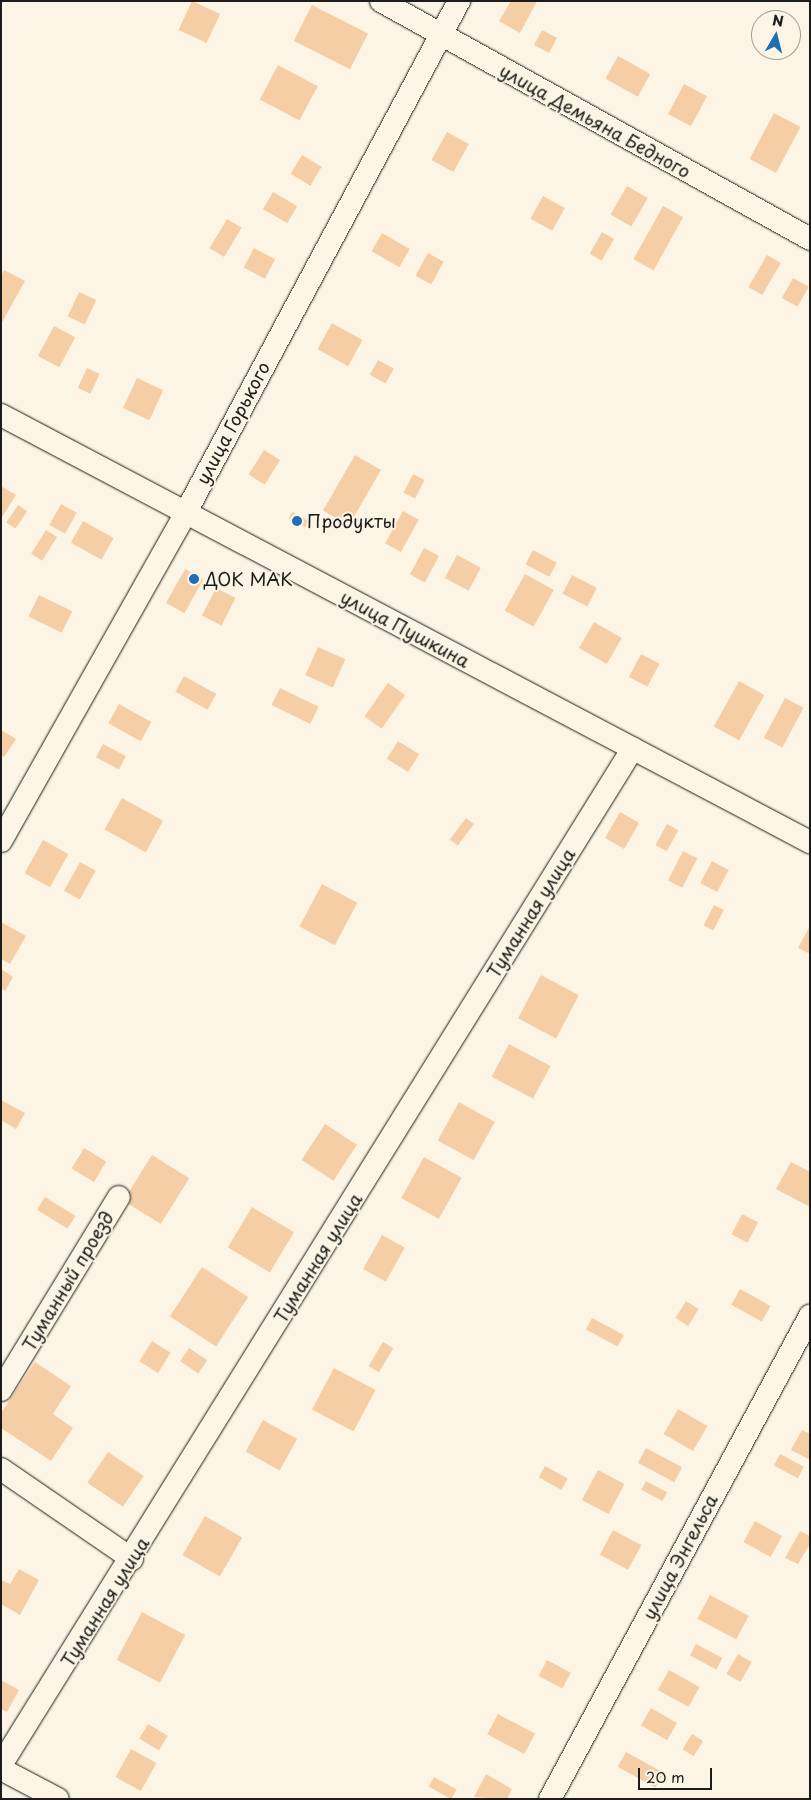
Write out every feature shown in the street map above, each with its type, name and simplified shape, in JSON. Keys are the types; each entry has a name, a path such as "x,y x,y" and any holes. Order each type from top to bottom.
{"street":[{"name":"улица Демьяна Бедного","path":"381,1 810,239"},
{"name":"улица Горького","path":"1,841 185,514 459,1"},
{"name":"улица Пушкина","path":"1,414 185,514 810,842"},
{"name":"Туманная улица","path":"1,1765 132,1559 633,748"},
{"name":"Туманный проезд","path":"1,1390 119,1197"},
{"name":"улица Энгельса","path":"550,1799 810,1316"},
{"path":"1,1469 132,1559"},
{"path":"1,1769 58,1799"}],"building":[{"path":"192,1 220,14 207,43 178,30"},
{"path":"511,1 537,1 520,33 499,21"},
{"path":"312,5 368,34 350,69 294,41"},
{"path":"542,30 557,38 549,53 534,45"},
{"path":"618,56 650,74 638,97 605,79"},
{"path":"278,65 318,86 299,121 260,99"},
{"path":"684,84 707,96 691,126 668,114"},
{"path":"774,113 800,127 776,173 750,159"},
{"path":"447,132 469,144 453,172 431,160"},
{"path":"302,155 322,167 310,186 291,174"},
{"path":"627,186 648,198 631,227 610,215"},
{"path":"273,192 297,206 287,223 263,209"},
{"path":"543,196 565,208 552,231 530,219"},
{"path":"663,206 683,217 654,271 633,259"},
{"path":"227,219 242,228 224,257 209,248"},
{"path":"602,232 614,239 602,261 590,254"},
{"path":"382,233 410,249 399,267 372,251"},
{"path":"254,248 275,259 265,279 244,267"},
{"path":"428,253 444,262 431,284 415,276"},
{"path":"767,255 781,263 762,295 748,287"},
{"path":"4,270 25,281 1,324 1,276"},
{"path":"793,278 809,287 798,307 782,298"},
{"path":"79,292 96,300 85,325 68,316"},
{"path":"332,323 363,340 348,366 317,349"},
{"path":"54,326 75,337 59,367 38,356"},
{"path":"378,360 394,369 386,384 370,375"},
{"path":"87,368 100,374 90,394 78,388"},
{"path":"137,378 163,390 149,420 123,408"},
{"path":"264,450 280,460 265,485 249,475"},
{"path":"355,455 381,470 349,525 323,510"},
{"path":"413,474 425,480 415,499 403,493"},
{"path":"1,486 16,495 1,519"},
{"path":"61,504 77,513 65,534 49,525"},
{"path":"18,505 27,511 15,529 6,522"},
{"path":"403,511 419,520 401,552 385,543"},
{"path":"292,512 309,521 305,527 289,518"},
{"path":"83,521 114,538 101,560 71,543"},
{"path":"46,530 57,537 42,561 31,554"},
{"path":"424,548 439,556 425,582 410,574"},
{"path":"533,550 557,563 549,577 525,564"},
{"path":"457,555 481,568 469,591 445,578"},
{"path":"185,569 203,579 184,613 166,603"},
{"path":"525,574 554,590 534,627 505,611"},
{"path":"572,575 597,588 587,606 562,594"},
{"path":"216,588 236,598 222,626 202,616"},
{"path":"39,595 72,611 62,633 28,617"},
{"path":"594,622 622,638 607,664 579,648"},
{"path":"318,647 345,659 333,688 305,675"},
{"path":"641,654 660,664 647,687 629,677"},
{"path":"184,676 216,694 208,710 175,692"},
{"path":"739,681 764,695 739,741 714,726"},
{"path":"388,683 405,695 382,729 364,717"},
{"path":"280,688 319,707 310,724 272,705"},
{"path":"785,698 804,708 782,748 764,738"},
{"path":"119,704 151,722 141,741 108,723"},
{"path":"1,730 16,739 4,757 1,755"},
{"path":"398,741 419,754 408,772 387,759"},
{"path":"103,744 126,756 119,769 96,757"},
{"path":"122,798 163,821 146,852 105,829"},
{"path":"620,812 639,823 624,849 605,838"},
{"path":"466,818 474,824 458,846 450,840"},
{"path":"667,824 678,830 667,851 655,845"},
{"path":"43,840 68,854 50,887 25,873"},
{"path":"683,851 697,858 682,888 668,880"},
{"path":"712,861 729,870 717,892 700,883"},
{"path":"80,862 96,871 80,900 64,891"},
{"path":"322,884 357,903 335,945 299,926"},
{"path":"714,905 724,910 713,930 704,925"},
{"path":"1,922 26,936 10,964 1,959"},
{"path":"810,926 810,954 798,948"},
{"path":"1,969 13,977 5,991 1,988"},
{"path":"541,975 579,995 556,1038 518,1018"},
{"path":"509,1044 550,1066 533,1099 492,1077"},
{"path":"1,1100 25,1113 16,1129 1,1120"},
{"path":"459,1102 495,1122 474,1160 438,1140"},
{"path":"325,1124 357,1145 333,1181 302,1160"},
{"path":"84,1148 106,1161 94,1182 72,1169"},
{"path":"152,1155 189,1178 161,1224 123,1201"},
{"path":"424,1157 462,1178 439,1219 401,1198"},
{"path":"791,1162 810,1172 810,1207 776,1189"},
{"path":"45,1197 76,1216 68,1229 37,1210"},
{"path":"252,1207 294,1232 270,1273 228,1247"},
{"path":"742,1214 758,1222 748,1243 732,1234"},
{"path":"382,1235 405,1248 386,1282 363,1269"},
{"path":"202,1267 248,1297 216,1346 170,1316"},
{"path":"740,1289 771,1306 762,1322 731,1305"},
{"path":"686,1301 699,1309 688,1326 675,1318"},
{"path":"592,1318 624,1335 618,1346 586,1329"},
{"path":"152,1341 171,1353 158,1373 139,1361"},
{"path":"383,1342 393,1348 379,1372 369,1366"},
{"path":"189,1348 207,1360 198,1374 180,1361"},
{"path":"35,1362 71,1386 53,1414 73,1428 51,1461 1,1428 1,1413"},
{"path":"334,1368 375,1390 353,1432 312,1409"},
{"path":"678,1409 707,1426 693,1451 664,1434"},
{"path":"263,1420 297,1439 280,1470 246,1451"},
{"path":"802,1430 810,1434 810,1460 791,1450"},
{"path":"646,1448 682,1467 674,1482 638,1463"},
{"path":"108,1452 144,1476 123,1507 87,1483"},
{"path":"780,1454 804,1467 798,1478 774,1465"},
{"path":"545,1466 568,1479 561,1490 539,1477"},
{"path":"598,1470 624,1484 609,1514 582,1500"},
{"path":"646,1481 667,1492 662,1501 641,1490"},
{"path":"205,1516 242,1538 220,1576 182,1555"},
{"path":"755,1521 782,1536 770,1557 743,1542"},
{"path":"613,1530 641,1545 628,1570 600,1555"},
{"path":"800,1531 810,1536 810,1544 798,1564 785,1558"},
{"path":"19,1569 39,1580 20,1615 1,1604 1,1580 10,1584"},
{"path":"710,1595 749,1616 736,1639 697,1619"},
{"path":"142,1612 185,1635 160,1683 117,1660"},
{"path":"696,1644 722,1658 716,1670 690,1655"},
{"path":"738,1654 752,1662 740,1682 726,1674"},
{"path":"547,1660 571,1673 562,1689 539,1676"},
{"path":"669,1670 700,1687 688,1707 658,1690"},
{"path":"1,1680 19,1690 7,1712 1,1709"},
{"path":"651,1708 677,1723 667,1740 641,1725"},
{"path":"498,1714 535,1734 524,1754 487,1734"},
{"path":"148,1724 168,1736 159,1750 139,1739"},
{"path":"692,1734 703,1741 693,1756 682,1749"},
{"path":"131,1749 156,1763 141,1791 115,1777"},
{"path":"626,1752 664,1773 655,1788 618,1767"},
{"path":"486,1774 512,1789 507,1799 474,1797"},
{"path":"434,1777 457,1790 451,1799 429,1787"}],"place":[{"name":"Продукты","path":"297,521"},
{"name":"ДОК МАК","path":"194,579"}]}
